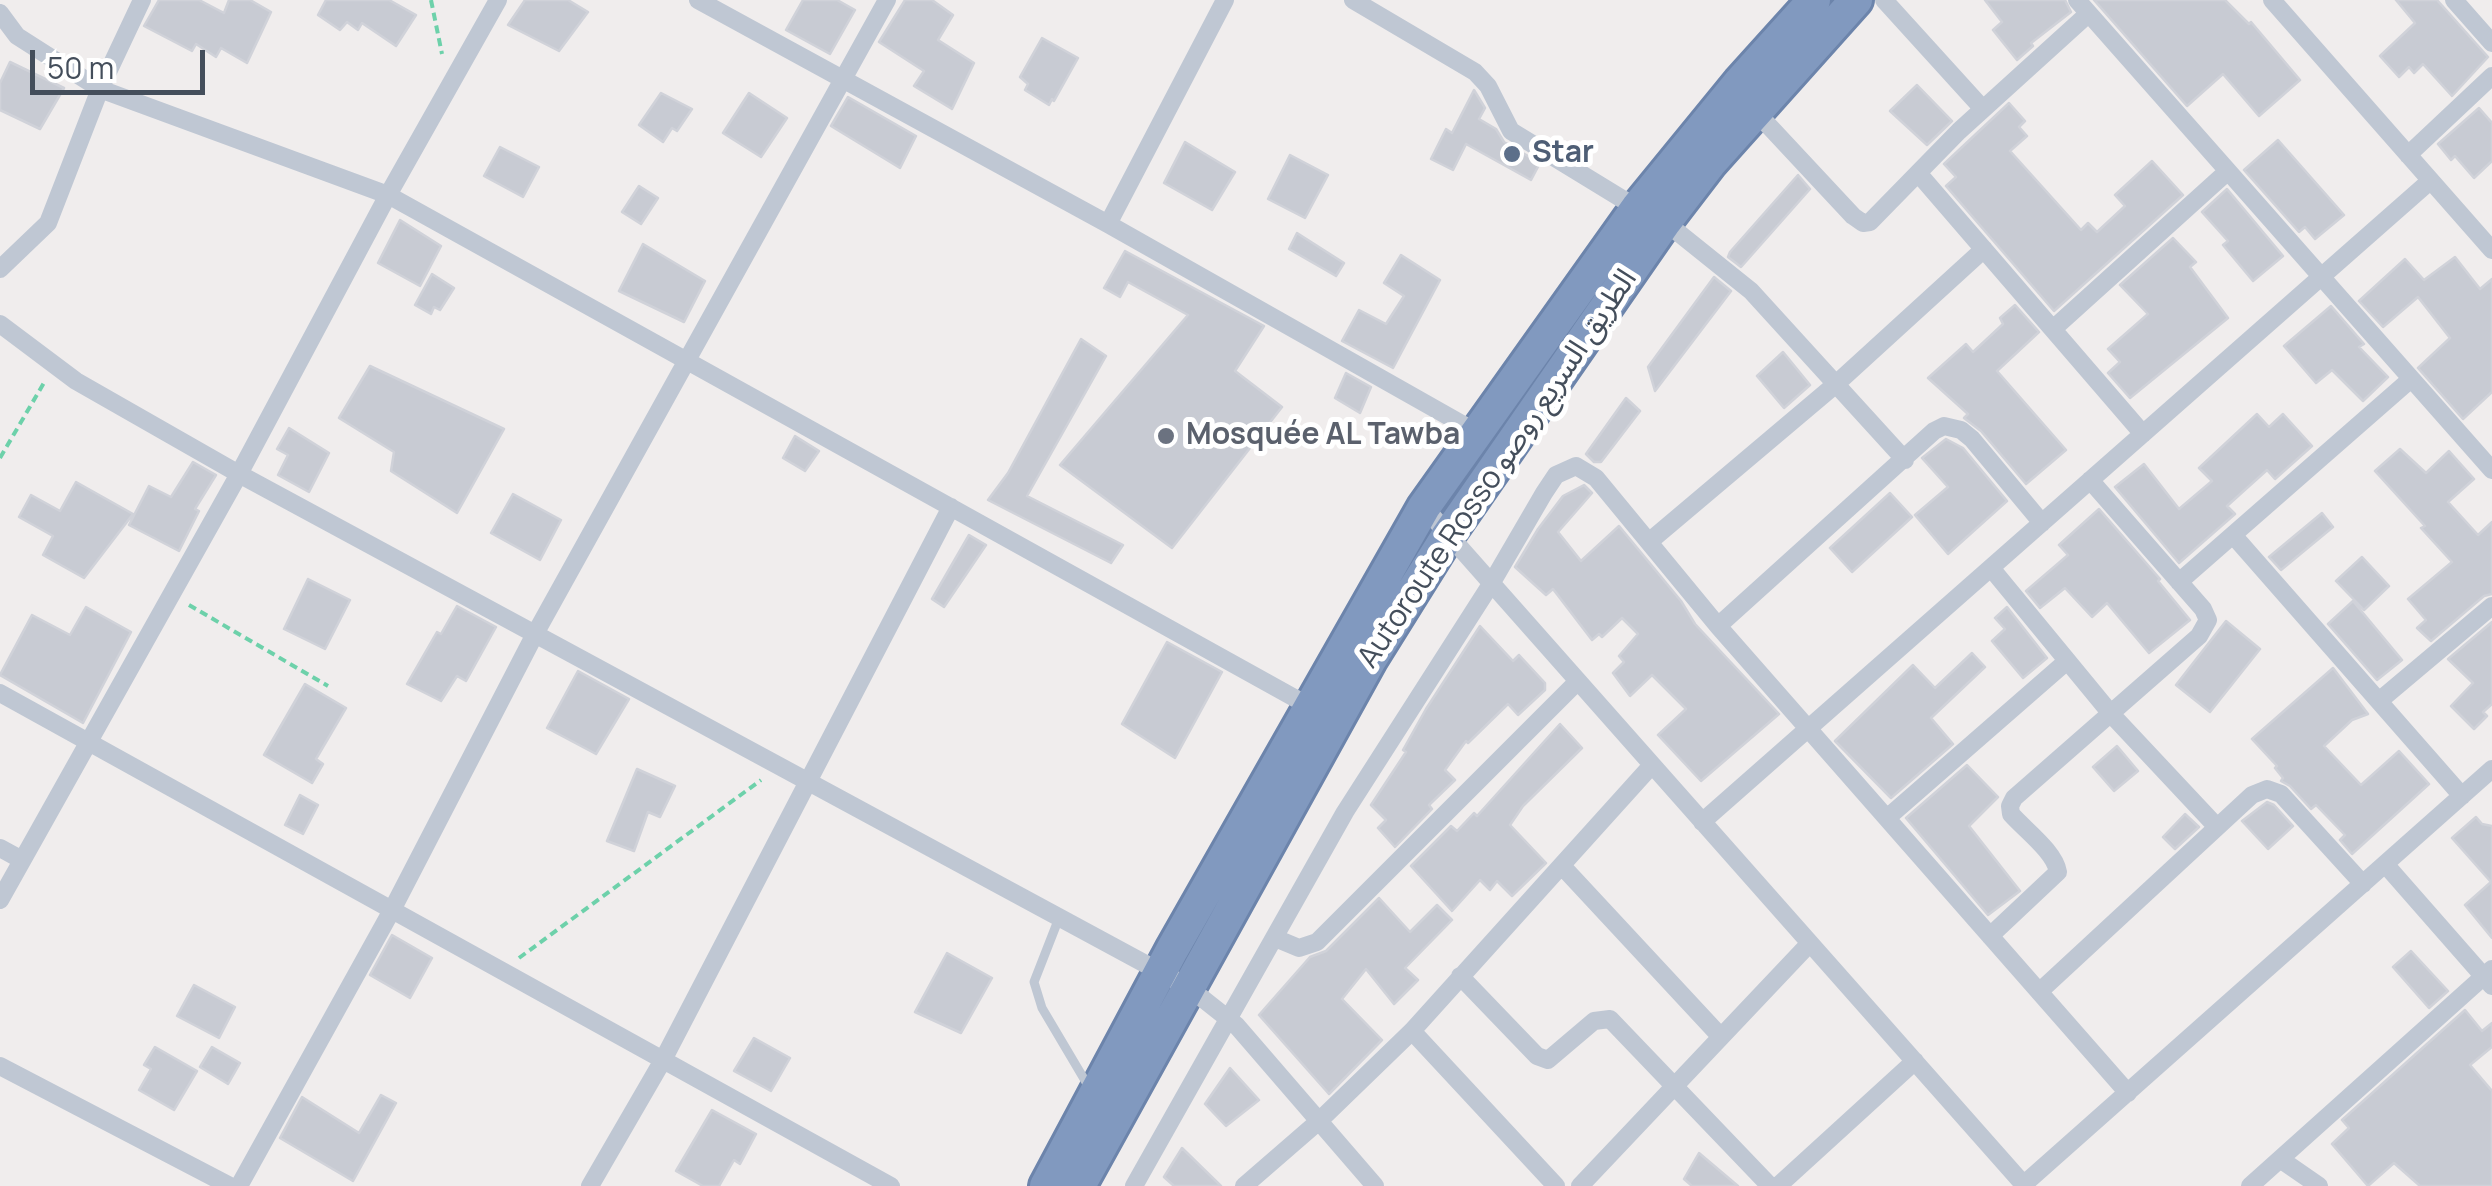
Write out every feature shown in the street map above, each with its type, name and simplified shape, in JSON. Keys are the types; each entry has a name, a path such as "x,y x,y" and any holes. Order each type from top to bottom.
{"highway":[{"name":"Autoroute Rosso الطريق السريع روصو","path":"1046,1186 1094,1096 1174,980 1651,215 1740,82 1814,0"},
{"name":"Autoroute Rosso الطريق السريع روصو","path":"1079,1186 1308,706 1424,507 1476,432 1651,215 1755,111 1856,0"}],"street":[{"path":"0,270 48,223 100,89 142,0"},
{"path":"0,900 498,0"},
{"path":"698,0 1108,224 1476,432"},
{"path":"239,1186 392,910 535,634 887,0"},
{"path":"1108,224 1225,0"},
{"path":"1353,0 1475,72 1488,86 1511,131 1651,215 1739,280 1905,460"},
{"path":"1884,0 1984,109"},
{"path":"2272,0 2492,250"},
{"path":"2482,0 2460,7 2492,42"},
{"path":"1755,111 1862,223 1878,216 2082,7 2492,470"},
{"path":"0,13 17,36 100,89 388,195 1308,706"},
{"path":"2408,155 2492,76"},
{"path":"2053,330 2228,172"},
{"path":"1918,173 2143,434"},
{"path":"1702,822 2430,181"},
{"path":"1650,542 1836,384 1984,249"},
{"path":"0,324 76,380 238,474 1174,980 1231,1019 1375,1186"},
{"path":"2179,582 2411,378"},
{"path":"1718,626 1944,426 1961,430 1972,439 2042,523"},
{"path":"1134,1186 1345,812 1492,584 1556,475 1576,466 1596,478 1718,626 2128,1093"},
{"path":"1990,936 2058,872 2058,865 2011,814 2014,798 2112,715 2206,627 2208,620 2203,609 2090,480"},
{"path":"1424,507 2024,1185 2492,770"},
{"path":"590,1186 663,1060 951,508"},
{"path":"2233,535 2462,796"},
{"path":"1991,568 2112,715 2217,827"},
{"path":"2379,701 2492,606"},
{"path":"1887,818 2067,661"},
{"path":"1275,938 1299,948 1317,942 1578,681"},
{"path":"0,693 891,1186"},
{"path":"1244,1186 1319,1121 1412,1031 1652,765"},
{"path":"2040,992 2252,795 2267,789 2281,794 2363,884"},
{"path":"0,848 22,860"},
{"path":"2250,1186 2489,977 2385,864"},
{"path":"1562,866 1721,1037"},
{"path":"1580,1186 1810,943"},
{"path":"1460,976 1537,1056 1548,1060 1594,1021 1610,1020 1770,1186"},
{"path":"1412,1031 1556,1186"},
{"path":"1778,1186 1914,1062"},
{"path":"0,1066 230,1186"},
{"path":"2280,1160 2319,1186"}],"lane":[{"path":"1059,918 1034,982 1042,1008 1094,1096"}],"path":[{"path":"432,0 448,88"},
{"path":"0,458 54,364"},
{"path":"172,595 328,686"},
{"path":"502,971 777,768"}],"building":[{"path":"159,0 199,0 224,13 229,0 250,0 271,12 247,63 221,48 216,57 196,44 192,51 144,26"},
{"path":"326,0 389,0 416,15 396,46 362,23 358,30 347,22 340,30 318,15"},
{"path":"525,0 568,0 588,12 559,51 508,25"},
{"path":"803,0 837,0 855,10 830,54 786,30"},
{"path":"905,0 932,0 953,15 938,40 974,63 952,109 914,86 924,71 879,42"},
{"path":"1985,0 2065,0 2071,12 2031,43 2033,46 2017,60 1993,30 2002,22"},
{"path":"2094,0 2225,0 2251,22 2300,80 2259,116 2223,74 2187,106"},
{"path":"2396,0 2437,0 2488,57 2452,96 2423,64 2414,73 2409,67 2399,77 2380,56 2415,23"},
{"path":"1042,38 1078,58 1049,105 1025,90 1028,84 1020,77"},
{"path":"10,62 64,88 40,129 0,110 0,83"},
{"path":"1917,85 1952,121 1927,145 1890,111"},
{"path":"1474,90 1485,108 1479,119 1496,129 1504,142 1540,163 1531,180 1466,144 1453,170 1431,159 1446,129 1452,133"},
{"path":"661,93 692,109 677,131 672,128 663,142 639,125"},
{"path":"749,93 787,118 761,157 723,133"},
{"path":"848,97 916,136 900,168 831,126"},
{"path":"2009,103 2025,121 2019,127 2027,136 2010,151 2081,230 2088,223 2097,232 2125,206 2115,195 2152,161 2183,195 2054,311 1946,186 1956,177 1944,164"},
{"path":"2479,108 2492,123 2492,161 2474,178 2438,144"},
{"path":"2278,140 2344,215 2315,239 2305,227 2299,232 2244,170"},
{"path":"1185,142 1235,172 1212,210 1164,183"},
{"path":"500,147 539,167 523,197 484,176"},
{"path":"1290,155 1328,175 1305,218 1268,199"},
{"path":"1798,175 1810,189 1741,267 1728,257 1730,252"},
{"path":"639,186 658,198 641,224 622,212"},
{"path":"2227,189 2283,256 2253,281 2223,245 2228,241 2202,212"},
{"path":"400,220 441,246 420,286 378,263"},
{"path":"1297,233 1344,263 1336,276 1289,249"},
{"path":"2173,238 2196,262 2190,267 2228,318 2130,398 2108,373 2120,362 2108,349 2148,314 2120,285"},
{"path":"643,244 705,281 684,322 619,291"},
{"path":"1125,251 1264,326 1235,371 1282,407 1172,548 1060,465 1188,315 1128,282 1120,297 1104,288"},
{"path":"1401,255 1440,280 1393,368 1342,341 1359,310 1386,324 1404,296 1384,283"},
{"path":"2455,257 2480,289 2492,279 2492,392 2463,419 2418,368 2450,338 2418,297 2383,327 2359,301 2405,259 2424,280"},
{"path":"432,274 454,288 440,310 434,307 431,314 415,305"},
{"path":"1714,277 1731,291 1655,391 1648,367"},
{"path":"2015,305 2039,332 1997,371 2066,450 2026,484 1981,431 1964,418 1968,414 1928,378 1966,344 1973,352 2003,324 2000,318"},
{"path":"2331,306 2364,344 2359,347 2388,377 2363,401 2332,370 2316,383 2284,346"},
{"path":"1081,339 1106,356 1027,496 1123,545 1111,563 988,500 1008,473"},
{"path":"1783,352 1810,385 1784,408 1757,376"},
{"path":"370,366 504,429 457,513 391,471 394,452 339,418"},
{"path":"1346,373 1371,387 1360,413 1335,398"},
{"path":"1626,398 1640,411 1601,462 1594,462 1586,454"},
{"path":"2257,414 2269,427 2283,414 2312,446 2275,479 2267,470 2227,506 2235,514 2179,563 2115,487 2144,464 2179,509 2212,481 2199,468"},
{"path":"289,428 329,453 309,492 278,475 288,455 277,449"},
{"path":"795,436 819,451 805,471 783,458"},
{"path":"1946,439 1963,448 2007,501 1948,554 1915,515 1948,487 1922,458"},
{"path":"2400,449 2426,473 2449,451 2474,479 2448,502 2478,535 2492,522 2492,594 2484,596 2431,641 2417,628 2426,620 2408,599 2452,562 2375,471"},
{"path":"193,462 216,475 195,509 199,511 179,551 129,525 149,486 171,497"},
{"path":"76,482 133,514 84,578 43,555 53,536 19,517 31,495 60,511"},
{"path":"1584,485 1592,493 1558,532 1581,561 1619,526 1681,601 1695,624 1779,714 1701,781 1658,735 1686,709 1652,675 1630,696 1613,673 1624,662 1619,656 1638,634 1622,618 1602,637 1599,634 1592,640 1553,589 1546,595 1515,567 1563,496"},
{"path":"1890,493 1912,517 1852,572 1830,548"},
{"path":"513,494 561,520 540,560 491,533"},
{"path":"2099,509 2190,620 2149,653 2107,603 2092,617 2065,588 2040,608 2026,591 2068,555 2059,545"},
{"path":"2322,513 2333,527 2281,570 2269,557"},
{"path":"969,535 986,545 944,607 932,599"},
{"path":"2362,557 2389,586 2364,610 2336,581"},
{"path":"308,579 350,600 325,649 284,629"},
{"path":"2353,601 2402,660 2377,680 2328,624"},
{"path":"457,606 496,627 466,681 457,676 441,701 407,684"},
{"path":"86,607 131,632 83,723 0,675 32,615 70,635"},
{"path":"2007,607 2047,658 2023,678 1992,641 2005,629 1995,618"},
{"path":"2226,621 2260,649 2210,712 2176,685"},
{"path":"2492,622 2492,704 2474,729 2451,706 2473,683 2448,659"},
{"path":"1480,626 1513,661 1519,655 1545,683 1545,690 1518,715 1508,704 1466,741 1445,770 1455,780 1395,847 1378,828 1386,820 1371,805"},
{"path":"1167,642 1222,672 1175,758 1122,724"},
{"path":"1972,653 1985,667 1931,718 1953,744 1891,798 1835,741 1913,665 1935,688"},
{"path":"2333,668 2368,714 2352,720 2324,746 2361,785 2399,751 2429,784 2352,854 2340,840 2345,835 2316,805 2311,809 2281,781 2277,766 2252,739"},
{"path":"578,671 629,699 596,754 547,728"},
{"path":"305,684 346,708 316,759 323,764 312,783 264,755"},
{"path":"1560,724 1582,748 1523,806 1510,825 1546,863 1512,896 1497,881 1490,890 1480,880 1452,911 1411,866 1451,826 1457,831 1474,813 1477,816"},
{"path":"2117,746 2138,771 2114,791 2093,767"},
{"path":"1967,765 1998,797 1969,826 2020,891 1988,915 1906,818"},
{"path":"637,769 675,786 660,817 648,812 634,851 607,841"},
{"path":"300,795 318,805 303,834 285,825"},
{"path":"2267,802 2293,826 2268,849 2242,821"},
{"path":"2185,814 2199,827 2175,849 2163,837"},
{"path":"2476,817 2482,824 2492,826 2492,938 2465,905 2491,882 2452,838"},
{"path":"1379,898 1410,932 1437,905 1452,920 1405,968 1418,980 1394,1004 1366,969 1342,999 1382,1040 1329,1094 1259,1015 1310,957 1326,951"},
{"path":"392,935 432,958 410,998 370,975"},
{"path":"2411,951 2448,991 2429,1008 2393,967"},
{"path":"947,953 992,978 961,1033 915,1012"},
{"path":"194,985 235,1007 219,1038 177,1016"},
{"path":"2465,1010 2482,1031 2492,1023 2492,1047 2470,1065 2492,1091 2492,1186 2420,1186 2394,1163 2368,1186 2332,1144 2349,1128 2342,1120"},
{"path":"754,1038 790,1058 771,1091 734,1071"},
{"path":"155,1047 197,1071 174,1110 139,1090 151,1069 144,1065"},
{"path":"212,1047 240,1063 228,1084 200,1067"},
{"path":"1230,1068 1259,1100 1226,1126 1205,1104"},
{"path":"381,1095 396,1103 353,1181 280,1138 302,1097 359,1133"},
{"path":"712,1110 756,1134 740,1164 734,1160 719,1186 703,1186 676,1171"},
{"path":"1182,1148 1221,1186 1174,1186 1164,1177"},
{"path":"1699,1153 1738,1186 1692,1186 1684,1179"}],"place":[{"name":"Star","path":"1512,154"},
{"name":"Mosquée AL Tawba","path":"1166,436"}]}
